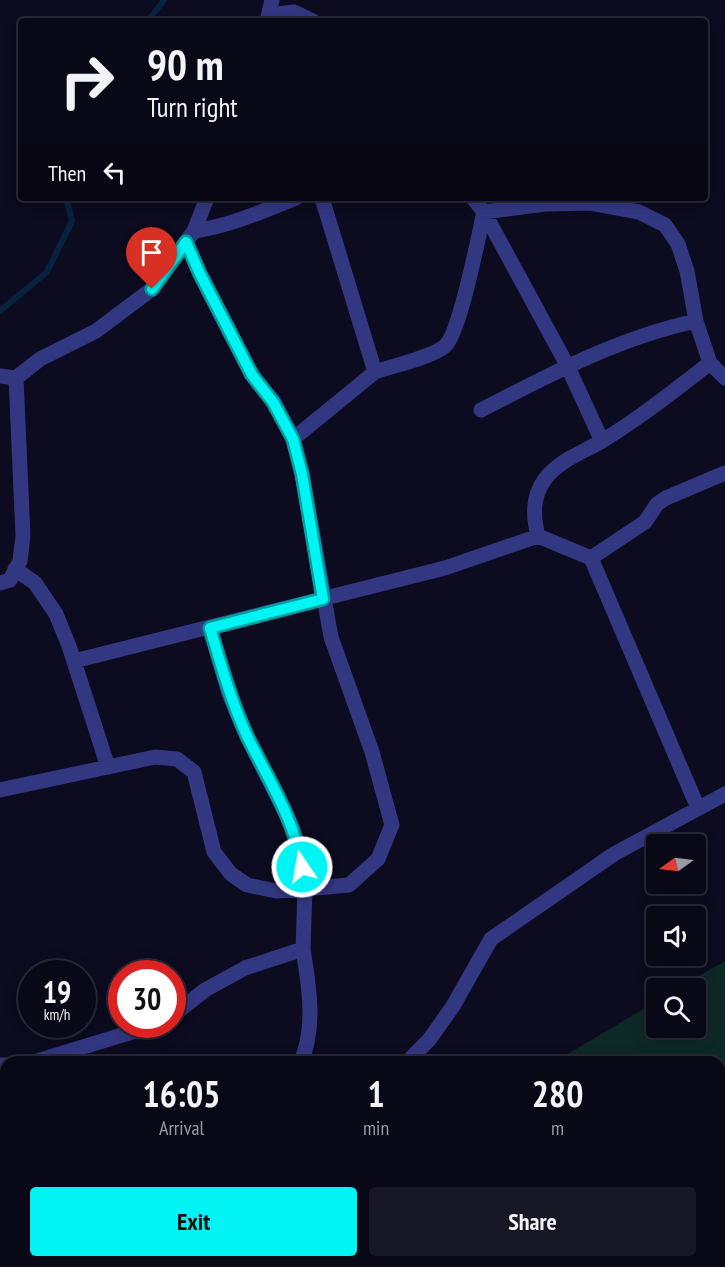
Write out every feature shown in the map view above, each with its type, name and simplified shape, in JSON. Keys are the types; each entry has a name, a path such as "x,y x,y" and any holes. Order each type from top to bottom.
{"street":[{"path":"269,12 294,12 307,18"},
{"path":"0,376 16,378 40,359 96,331 152,289 190,237 206,201"},
{"path":"190,237 288,201"},
{"path":"323,201 375,372"},
{"path":"475,201 484,213 567,365 602,441"},
{"path":"484,213 545,204 590,203 639,212 664,225 678,244 687,271 696,321 710,363 725,378"},
{"path":"293,439 375,372 436,352 446,345 456,327 484,213"},
{"path":"0,790 155,757 177,759 194,772 214,852 231,874 247,885 276,891 350,885 378,859 392,825 372,752 331,637 302,474 293,439 273,402 252,375 204,283 190,237"},
{"path":"481,410 567,365 660,329 696,321"},
{"path":"538,536 533,516 536,496 544,480 558,465 602,441 710,363"},
{"path":"0,583 10,580 20,561 23,536 16,378"},
{"path":"591,558 645,522 657,504 666,498 725,473"},
{"path":"74,661 445,568 538,536 591,558 698,807"},
{"path":"15,569 35,584 56,614 74,661 108,767"},
{"path":"210,628 229,694 299,845 305,889 303,949 311,1024 303,1056"},
{"path":"413,1056 429,1040 453,1006 491,939 614,854 725,794"},
{"path":"186,1005 205,990 245,968 303,949"},
{"path":"54,1056 112,1038"}],"green space":[{"path":"725,961 725,1056 564,1056 646,1008 646,1038 706,1038 706,978 695,978"}],"waterway":[{"path":"150,18 164,0"},
{"path":"0,311 47,272 72,221 67,201"}],"route":[{"path":"152,289 186,242 252,375 273,402 293,439 302,474 323,599 210,628 229,694 288,818 299,845 302,867"}]}
